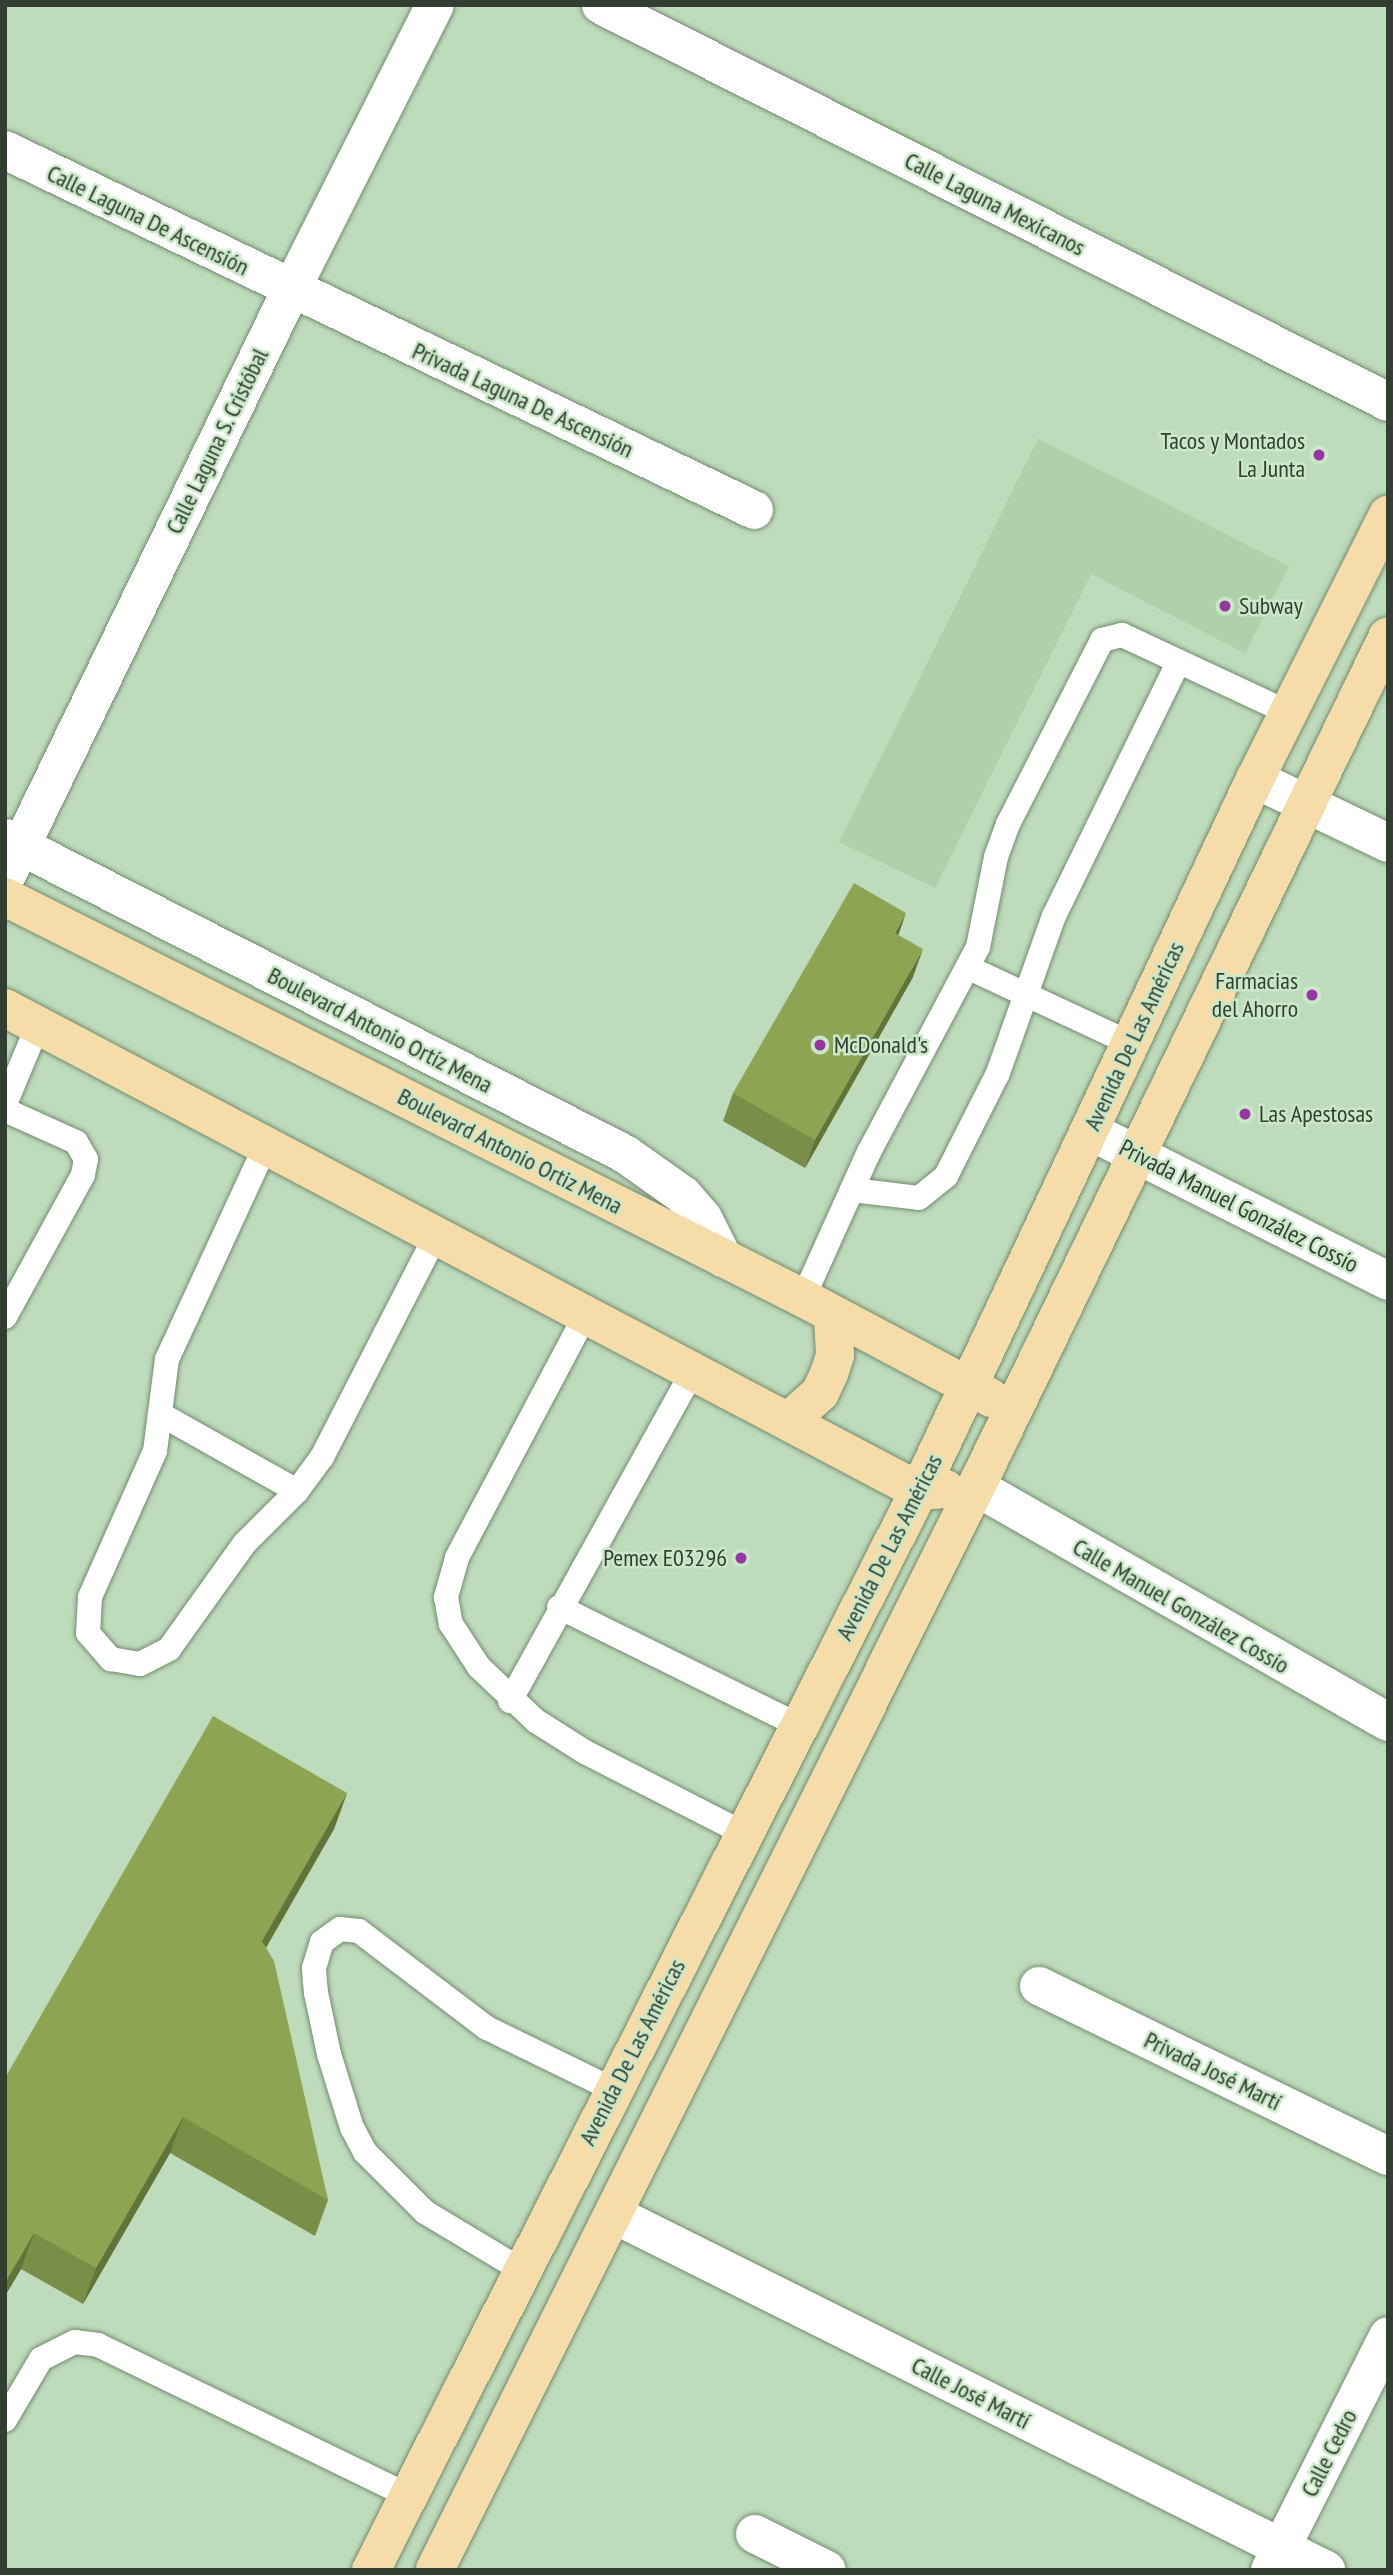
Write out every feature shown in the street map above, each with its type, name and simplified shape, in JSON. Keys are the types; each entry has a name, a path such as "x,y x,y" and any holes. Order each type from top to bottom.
{"main road":[{"name":"Avenida De Las Américas","path":"371,2570 612,2089 919,1491 1255,779 1388,516"},
{"name":"Avenida De Las Américas","path":"435,2570 615,2215 976,1487 1011,1409 1388,636"},
{"name":"Boulevard Antonio Ortiz Mena","path":"5,897 723,1258 1011,1409"},
{"path":"22,1017 587,1312 919,1491 976,1487"},
{"path":"790,1420 813,1400 829,1374 835,1355 818,1307"}],"street":[{"name":"Calle Laguna S. Cristóbal","path":"10,854 435,5"},
{"name":"Calle Laguna Mexicanos","path":"601,5 1388,402"},
{"name":"Calle Laguna De Ascensión","path":"5,150 290,290"},
{"name":"Privada Laguna De Ascensión","path":"290,290 754,510"},
{"path":"1255,779 1388,843"},
{"name":"Boulevard Antonio Ortíz Mena","path":"10,854 625,1154 683,1195 703,1218 723,1258"},
{"name":"Privada Manuel González Cossío","path":"1090,1131 1388,1281"},
{"name":"Calle Manuel González Cossío","path":"976,1487 1388,1722"},
{"name":"Privada José Martí","path":"1039,1986 1388,2156"},
{"name":"Calle José Martí","path":"615,2215 1276,2558 1326,2570"},
{"name":"Calle Cedro","path":"1276,2558 1388,2336"},
{"path":"755,2534 827,2570"}],"lane":[{"path":"818,1307 852,1190 928,1037 968,968 984,926 996,858 1008,824 1097,647 1109,636 1122,635 1289,713"},
{"path":"852,1190 911,1199 927,1195 939,1184 998,1073 1024,995 1063,897 1178,663"},
{"path":"968,968 1130,1043"},
{"path":"5,1104 22,1017"},
{"path":"5,1110 76,1142 86,1158 83,1175 5,1317"},
{"path":"266,1145 167,1359 149,1468 86,1615 92,1640 111,1659 140,1664 169,1649 245,1543 297,1490 322,1457 437,1233"},
{"path":"587,1312 449,1579 446,1597 457,1634 510,1700 585,1752 743,1833"},
{"path":"510,1700 559,1606 694,1369"},
{"path":"160,1414 297,1490"},
{"path":"559,1606 797,1725"},
{"path":"523,2270 425,2212 365,2152 352,2128 321,2017 314,1968 322,1942 340,1929 359,1931 487,2028 612,2089"},
{"path":"5,2420 41,2359 75,2342 98,2344 409,2496"}],"shaded area":[{"path":"1038,439 1289,566 1245,653 1091,574 935,888 839,842"}],"building":[{"name":"McDonald's","path":"854,883 906,913 895,933 923,949 815,1140 733,1093"},
{"path":"213,1716 347,1793 262,1941 274,1961 328,2200 183,2117 96,2268 34,2233 5,2283 5,2078"}],"place":[{"name":"Tacos y Montados La Junta","path":"1319,455"},
{"name":"Subway","path":"1225,606"},
{"name":"Farmacias del Ahorro","path":"1312,995"},
{"name":"McDonald's","path":"820,1045"},
{"name":"Las Apestosas","path":"1245,1114"},
{"name":"Pemex E03296","path":"741,1558"}]}
